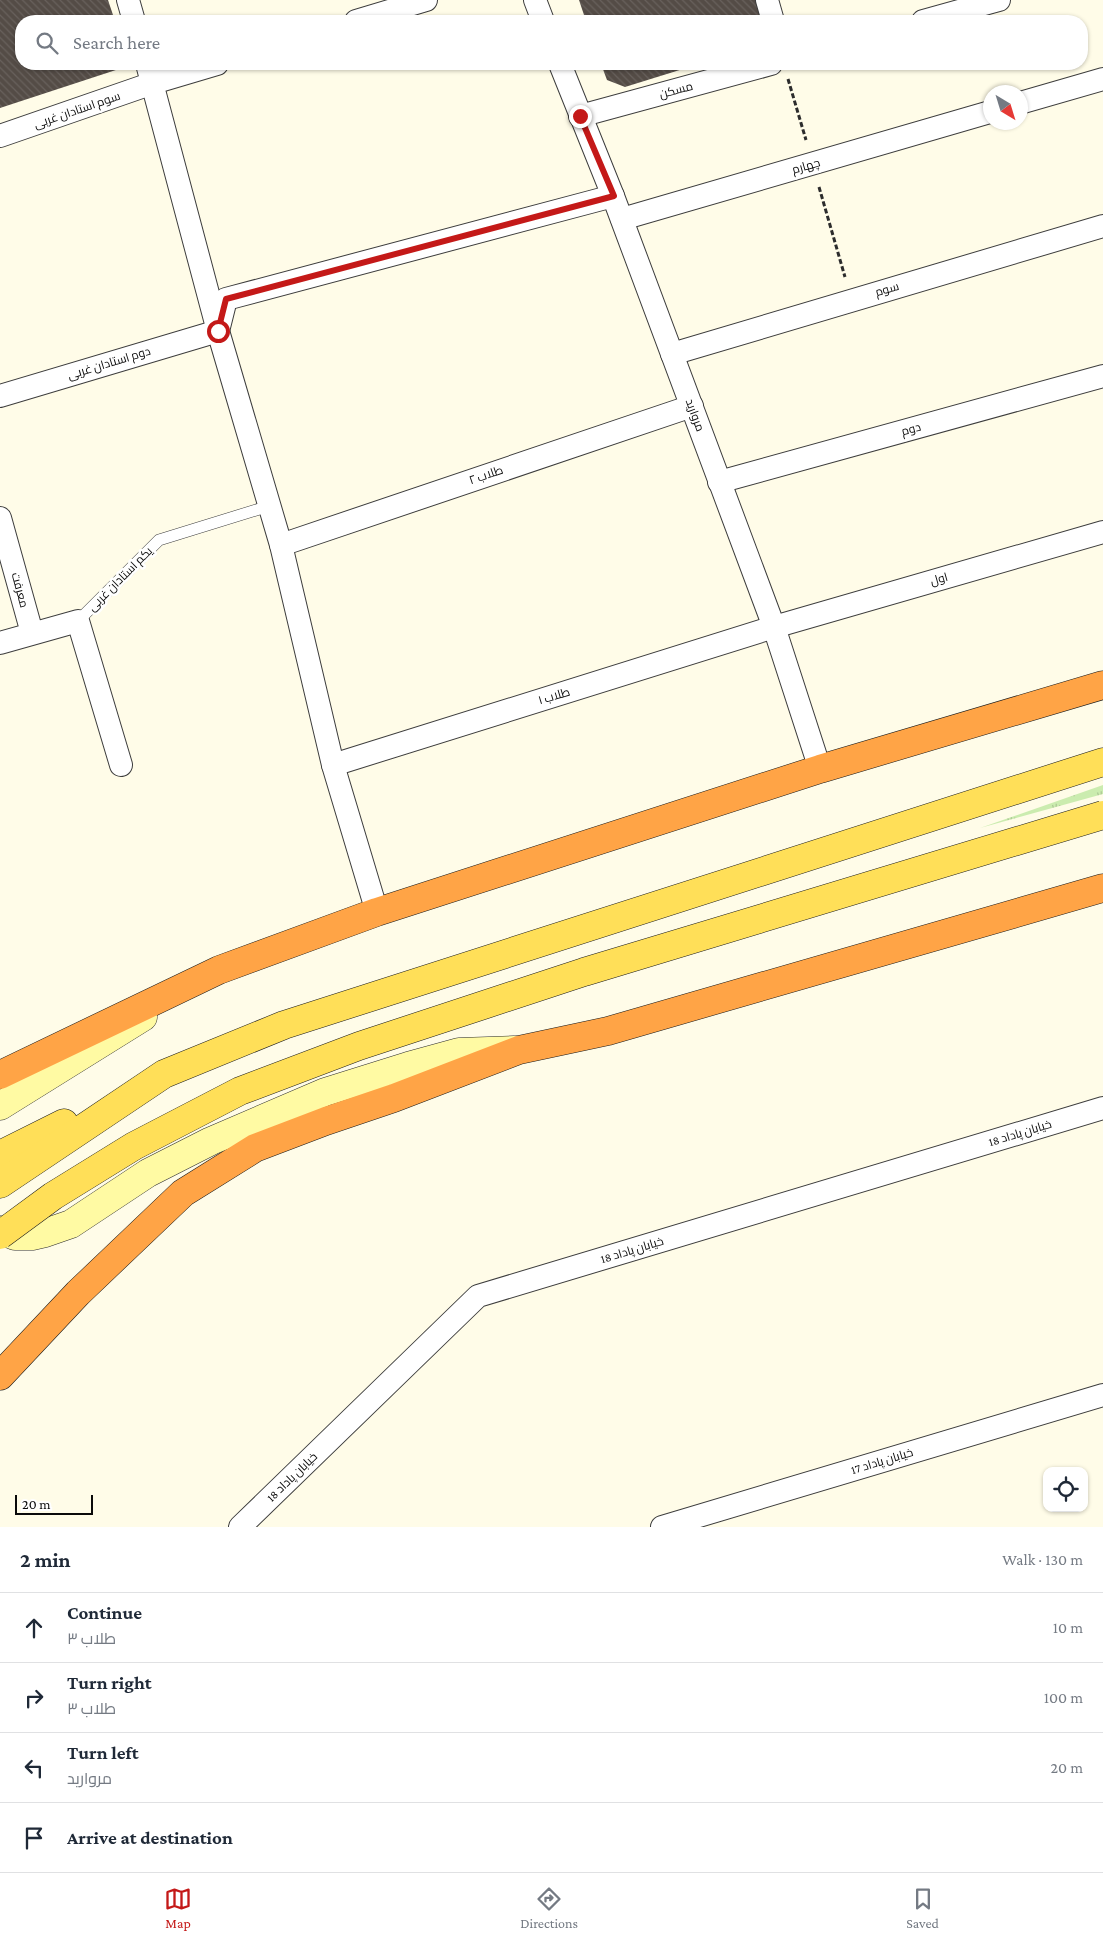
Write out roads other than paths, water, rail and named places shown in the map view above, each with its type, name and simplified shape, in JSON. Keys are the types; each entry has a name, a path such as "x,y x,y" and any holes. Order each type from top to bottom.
{"highway":[{"path":"0,1075 219,970 377,912 820,769 1103,685"},
{"path":"0,1376 78,1292 184,1193 255,1148 519,1050 608,1031 1103,888"}],"main road":[{"path":"0,1155 164,1074 284,1025 1103,762"},
{"path":"0,1235 53,1196 134,1146 240,1091 295,1070 359,1046 584,972 1103,815"},
{"path":"0,1184 164,1074"}],"street":[{"path":"128,0 132,15"},
{"path":"376,15 426,0"},
{"path":"535,0 541,15"},
{"path":"767,0 771,15"},
{"path":"945,15 999,0"},
{"name":"سوم استادان غربی","path":"0,136 150,74 177,70"},
{"name":"مروارید","path":"562,70 614,196 774,627 820,769"},
{"name":"مسکن","path":"580,116 749,70"},
{"path":"150,74 218,331 281,545 333,764 377,912"},
{"path":"1028,102 1103,80"},
{"name":"چهارم","path":"622,219 983,114"},
{"path":"218,331 226,299 614,196"},
{"name":"سوم","path":"672,354 1103,226"},
{"name":"دوم استادان غربی","path":"0,396 218,331"},
{"name":"دوم","path":"719,482 1103,376"},
{"name":"طلاب ۲","path":"281,545 692,406"},
{"name":"معرفت","path":"0,518 32,633"},
{"name":"اول","path":"774,627 1103,532"},
{"path":"78,621 121,765"},
{"name":"یکم استادان غربی","path":"0,643 78,621"},
{"name":"طلاب ۱","path":"333,764 774,627"},
{"path":"0,1106 219,970"},
{"path":"0,1230 15,1236 32,1236 71,1224 148,1173 211,1141 326,1092 459,1052 519,1050"},
{"name":"خیابان پاداد 18","path":"240,1527 478,1296 1103,1108"},
{"name":"خیابان پاداد 17","path":"662,1527 1103,1394"}],"lane":[{"name":"یکم استادان غربی","path":"78,621 159,540 269,506"}]}
